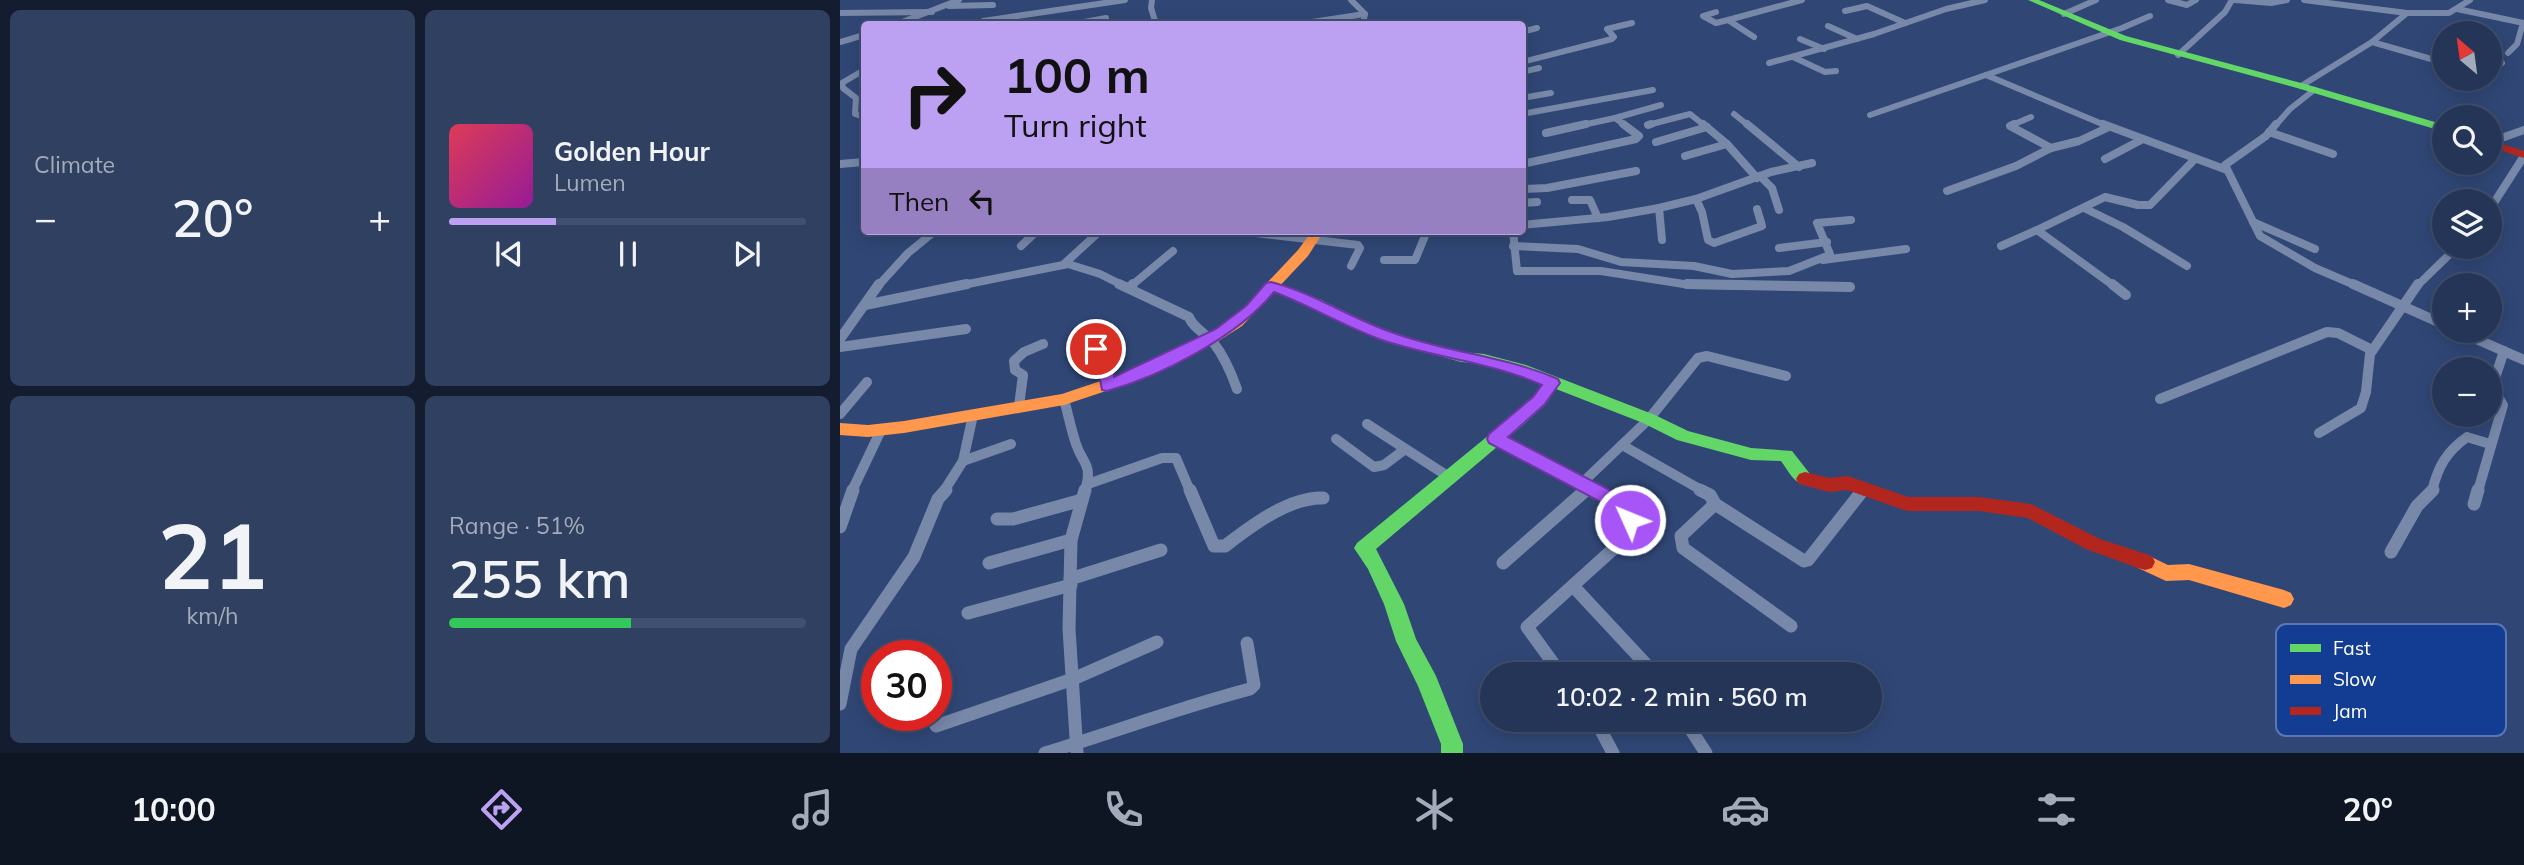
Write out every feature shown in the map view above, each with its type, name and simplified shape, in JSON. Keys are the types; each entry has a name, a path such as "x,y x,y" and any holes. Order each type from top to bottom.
{"street":[{"path":"916,21 959,0"},
{"path":"983,21 1125,0"},
{"path":"1152,0 1151,8 1155,21"},
{"path":"1351,0 1365,14"},
{"path":"1716,12 1703,16 1716,23 1802,0"},
{"path":"1769,64 1946,9 1985,0"},
{"path":"2032,0 2109,33 2432,125"},
{"path":"2064,13 2096,0"},
{"path":"2168,0 2187,5 2196,0"},
{"path":"2178,54 2225,12 2233,0 2287,0"},
{"path":"2304,0 2359,2 2407,13 2443,13 2458,9 2523,23 2517,44 2508,53"},
{"path":"2458,9 2464,1"},
{"path":"946,6 993,5"},
{"path":"1845,11 1867,6 1905,23"},
{"path":"840,13 932,12"},
{"path":"1073,12 1073,21"},
{"path":"2407,13 2308,88 2269,132 2228,162 2227,170 2253,222 2266,240 2315,268 2432,319"},
{"path":"1319,21 1365,14"},
{"path":"1364,21 1365,14"},
{"path":"1870,115 2138,24 2150,16"},
{"path":"1090,21 1106,18"},
{"path":"1728,20 1754,37"},
{"path":"1526,61 1612,39 1614,37 1607,29 1632,23"},
{"path":"1828,26 1857,38"},
{"path":"1526,32 1537,28"},
{"path":"840,42 861,35"},
{"path":"1800,39 1824,49"},
{"path":"2372,42 2432,59"},
{"path":"1793,57 1825,72 1836,71"},
{"path":"1526,71 1539,68"},
{"path":"861,72 842,83 843,88 856,98 855,114 861,116"},
{"path":"1986,75 2141,140 2227,170"},
{"path":"1526,113 1653,90"},
{"path":"1526,97 1551,93"},
{"path":"854,107 861,105"},
{"path":"1546,133 1661,105"},
{"path":"1648,125 1690,114 1727,144 1772,188 1779,210"},
{"path":"1734,114 1799,167"},
{"path":"2031,117 2010,126 2051,148"},
{"path":"1526,163 1638,138 1639,136 1615,118"},
{"path":"1656,142 1707,127"},
{"path":"1947,191 2016,166 2051,148 2079,141 2109,127"},
{"path":"2502,138 2524,130"},
{"path":"2269,132 2333,154"},
{"path":"2105,159 2141,140"},
{"path":"1685,156 1727,144"},
{"path":"2501,189 2524,155 2502,147"},
{"path":"2001,246 2108,196 2141,206 2150,205 2195,159"},
{"path":"840,164 861,162"},
{"path":"1526,225 1598,218 1660,208 1812,163"},
{"path":"1526,189 1547,188 1636,171"},
{"path":"1696,199 1702,212 1708,240 1714,243 1762,226 1757,209"},
{"path":"1572,201 1590,200 1598,218"},
{"path":"1526,203 1537,202"},
{"path":"1660,208 1662,240"},
{"path":"2084,208 2123,227 2187,266"},
{"path":"1513,246 1577,249 1621,262 1694,266 1732,274 1779,273 1794,270 1830,254 1817,223 1851,220"},
{"path":"2253,222 2315,249"},
{"path":"2037,230 2126,295"},
{"path":"842,334 899,262 930,235"},
{"path":"1021,246 1033,235"},
{"path":"865,305 1020,276 1064,264 1096,235"},
{"path":"840,429 881,430 973,415 1064,398 1139,374 1237,323 1315,235 1358,245 1360,248 1352,266"},
{"path":"1384,260 1415,260 1425,235"},
{"path":"1513,235 1515,270 1523,272 1601,271 1690,285 1850,287"},
{"path":"1779,248 1826,242"},
{"path":"1820,260 1906,249"},
{"path":"1129,288 1173,251"},
{"path":"2319,433 2361,408 2372,350 2423,278 2444,259"},
{"path":"1064,264 1100,274 1189,317 1190,322 1212,338 1229,365 1237,389"},
{"path":"1271,286 1314,302 1385,336 1461,357 1484,359 1520,369 1649,419 1683,436 1725,449 1763,456 1786,455 1807,480 1829,485 1848,483 1907,504 1979,504 2031,511 2093,544 2141,560 2166,573 2189,572 2284,599"},
{"path":"840,347 966,329"},
{"path":"2160,399 2328,332 2338,333 2372,350"},
{"path":"2486,343 2524,360"},
{"path":"1019,406 1023,375 1015,370 1014,361 1024,352 1043,344"},
{"path":"1096,349 1106,369 1107,386"},
{"path":"2502,357 2504,351"},
{"path":"1503,563 1586,485 1649,419 1695,361 1702,356 1786,376"},
{"path":"840,414 867,382"},
{"path":"1452,753 1433,694 1406,641 1394,604 1376,565 1364,549 1496,439 1539,401 1552,383"},
{"path":"1064,398 1077,449 1084,455 1088,484 1071,540 1069,629 1077,748"},
{"path":"840,704 851,649 914,557 938,499 954,479 963,461 973,415"},
{"path":"1367,424 1449,477"},
{"path":"2474,504 2496,427"},
{"path":"840,527 856,481 881,430"},
{"path":"2390,552 2417,506 2432,493 2437,472 2454,444 2467,437 2490,444"},
{"path":"1336,439 1374,467 1379,467 1404,450"},
{"path":"1496,439 1586,485 1622,505 1629,512 1630,520 1621,542 1527,627 1552,662"},
{"path":"963,461 1011,444"},
{"path":"1622,446 1710,495 1715,503 1804,561 1808,560 1864,488"},
{"path":"1088,484 1162,458 1176,458 1214,546 1218,547 1299,502 1314,496 1324,498"},
{"path":"997,519 1013,519 1082,500"},
{"path":"1715,503 1681,536 1683,548 1791,626"},
{"path":"989,563 1071,540"},
{"path":"968,613 1071,582 1161,550"},
{"path":"1573,586 1644,662"},
{"path":"952,721 1073,679 1157,642"},
{"path":"1045,753 1077,748 1193,704 1250,689 1254,685 1247,643"},
{"path":"1602,732 1613,753"},
{"path":"1692,732 1706,753"}],"traffic: fast":[{"path":"2032,0 2123,38 2301,86 2432,125"},
{"path":"1271,286 1314,302 1385,336 1461,357 1484,359 1520,369 1649,419 1683,436 1751,454 1786,455 1805,479"},
{"path":"1452,753 1452,744 1428,683 1406,641 1394,604 1376,565 1364,548 1517,421 1539,401 1552,383"}],"traffic: slow":[{"path":"840,429 868,431 904,427 1064,399 1139,374 1212,339 1237,323 1303,253 1315,235"},
{"path":"2145,562 2166,573 2189,572 2284,599"}],"traffic: jam":[{"path":"2502,147 2524,155"},
{"path":"1805,479 1829,485 1848,483 1907,504 1979,504 2031,511 2093,544 2145,562"}],"route":[{"path":"1096,349 1106,369 1107,386 1191,349 1237,323 1271,286 1346,316 1385,336 1461,357 1484,359 1520,369 1552,383 1539,401 1496,439 1622,505 1629,512 1630,520"}]}
